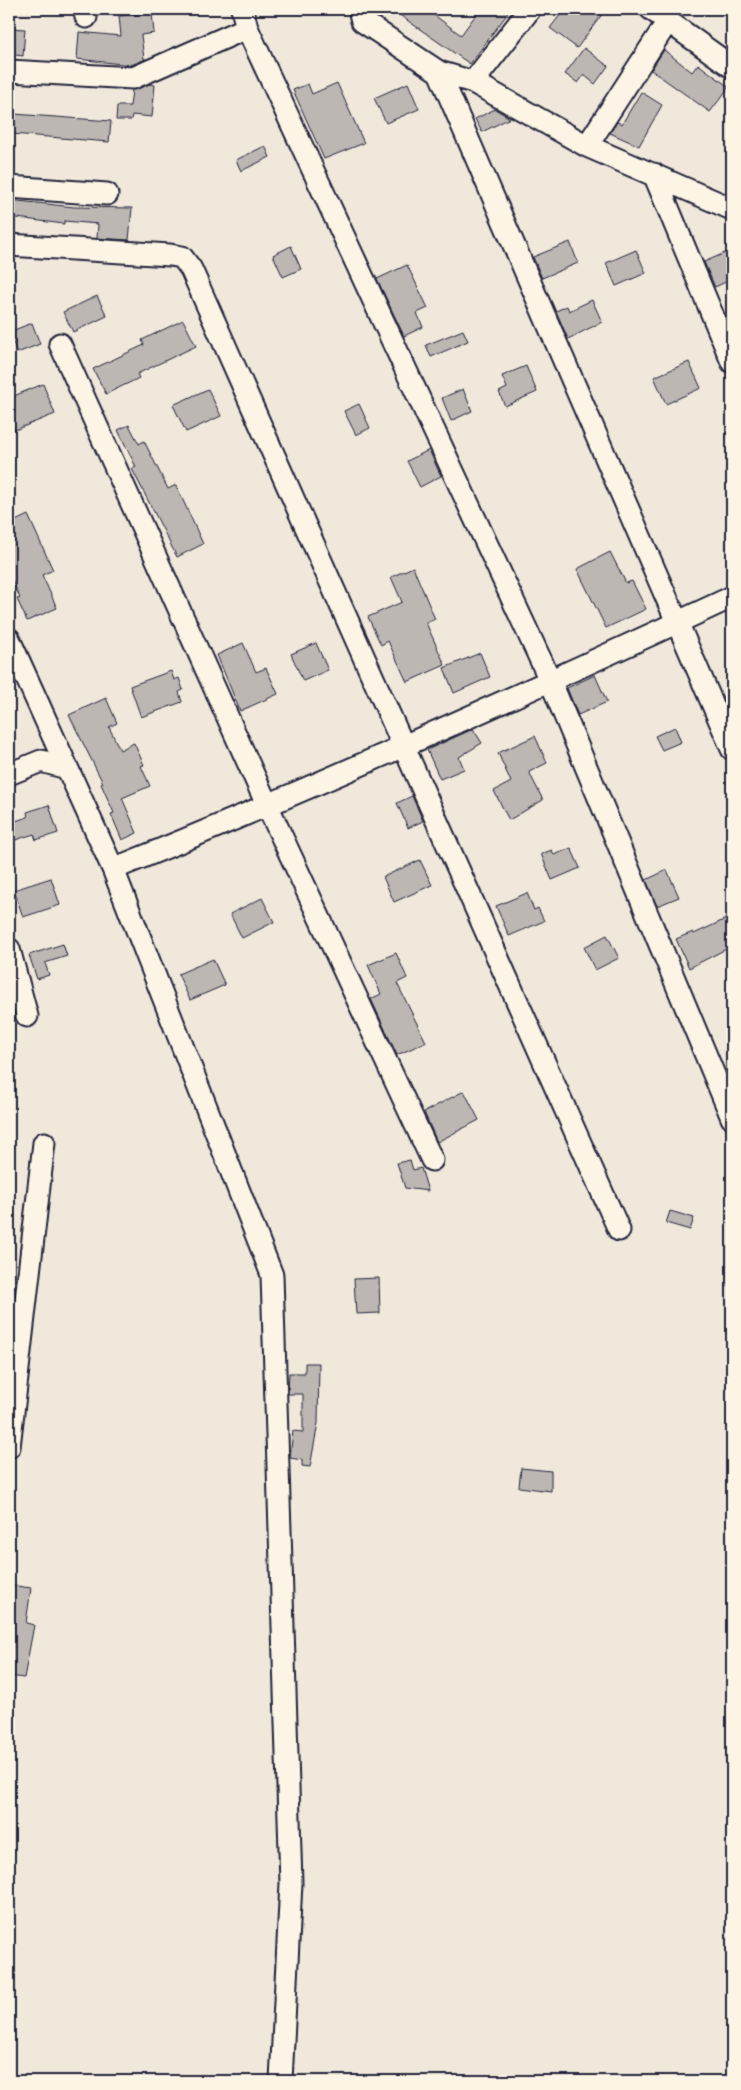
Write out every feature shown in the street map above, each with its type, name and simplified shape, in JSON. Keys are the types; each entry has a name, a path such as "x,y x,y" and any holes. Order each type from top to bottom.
{"street":[{"path":"364,9 360,13 362,21 438,72 473,82 587,146 732,209"},
{"path":"473,82 530,9"},
{"path":"587,146 659,15 732,67"},
{"path":"9,71 133,78 245,18 550,680 732,1118"},
{"path":"438,72 732,749"},
{"path":"654,174 732,362"},
{"path":"9,187 107,194"},
{"path":"9,245 170,255 182,258 191,269 619,1230"},
{"path":"60,344 268,807 432,1160"},
{"path":"113,869 268,807 405,747 732,597"},
{"path":"9,639 113,869 272,1275 291,1883 281,2081"},
{"path":"9,774 41,761 67,768"},
{"path":"9,949 27,1016"},
{"path":"9,1447 14,1368 44,1144"}],"building":[{"path":"391,9 438,9 434,15 461,35 480,9 502,9 508,13 470,64"},
{"path":"565,9 606,9 577,48 550,28"},
{"path":"152,13 154,33 141,35 144,59 146,59 131,65 77,59 79,32 121,36 119,16"},
{"path":"9,28 25,29 23,56 9,54"},
{"path":"584,48 608,66 595,84 584,75 578,83 565,74"},
{"path":"664,50 692,72 698,64 729,87 710,112 651,70"},
{"path":"337,83 364,143 324,159 293,90 308,84 312,94"},
{"path":"408,83 419,109 386,123 374,98"},
{"path":"150,84 155,85 152,117 132,115 131,120 116,120 117,106 130,106 132,90"},
{"path":"641,92 662,105 639,146 610,133 617,122 622,124"},
{"path":"495,109 510,118 482,132 475,119"},
{"path":"14,114 111,121 109,142 12,134"},
{"path":"265,146 270,157 241,171 236,160"},
{"path":"9,200 74,207 132,208 129,240 97,238 98,224 64,221 64,224 9,217"},
{"path":"570,242 578,263 542,278 533,257"},
{"path":"291,246 301,269 283,277 273,255"},
{"path":"636,250 646,273 616,286 606,263"},
{"path":"732,250 732,279 715,287 704,262"},
{"path":"407,265 428,308 417,313 423,327 404,336 377,279"},
{"path":"97,296 107,316 73,332 63,312"},
{"path":"592,300 602,322 568,339 556,311 567,306 569,311"},
{"path":"183,320 196,346 137,374 139,378 106,394 93,369 144,345 142,340"},
{"path":"32,323 40,344 17,353 9,332"},
{"path":"463,330 468,341 431,357 426,345"},
{"path":"689,362 701,388 666,404 654,377"},
{"path":"526,366 537,392 505,406 499,392 507,388 502,376"},
{"path":"43,384 55,414 15,430 9,415 9,398"},
{"path":"208,389 221,416 186,432 173,405"},
{"path":"463,389 472,411 451,421 442,398"},
{"path":"359,404 370,428 356,435 344,411"},
{"path":"129,425 139,444 144,441 168,489 176,485 203,544 177,557 132,469 136,467 118,430"},
{"path":"429,450 441,476 420,487 407,461"},
{"path":"28,515 53,570 42,575 57,608 27,621 17,599 20,598 9,573 9,524"},
{"path":"610,552 626,583 632,581 646,609 606,628 577,569"},
{"path":"413,567 435,619 426,623 445,665 407,682 388,641 381,645 368,617 402,602 391,577"},
{"path":"243,643 256,672 266,668 278,694 240,711 217,655"},
{"path":"316,643 328,670 303,681 291,654"},
{"path":"480,653 490,677 454,693 444,668"},
{"path":"171,671 174,680 179,678 183,690 179,692 182,702 141,717 130,686"},
{"path":"595,675 607,702 578,715 567,688"},
{"path":"106,698 117,723 109,727 120,750 134,743 144,765 141,766 150,786 122,798 137,833 122,840 111,814 114,813 101,784 103,783 69,715"},
{"path":"675,727 681,742 662,750 655,736"},
{"path":"473,729 482,743 459,757 464,769 440,779 427,750"},
{"path":"535,736 547,763 529,772 543,800 509,820 494,791 511,782 498,753"},
{"path":"412,796 423,821 408,828 397,803"},
{"path":"49,805 58,833 36,840 34,834 9,842 9,823 28,817 27,812"},
{"path":"571,848 580,868 552,880 541,854 552,850 554,855"},
{"path":"420,860 432,885 394,902 383,877"},
{"path":"667,870 679,897 657,906 646,880"},
{"path":"51,878 60,905 23,917 14,890"},
{"path":"527,893 534,910 538,908 544,921 509,936 496,906"},
{"path":"262,898 274,922 242,938 230,914"},
{"path":"728,918 732,926 732,946 689,968 676,939 693,932 694,934"},
{"path":"607,935 619,958 595,970 584,947"},
{"path":"63,944 67,956 45,963 49,975 37,979 29,955"},
{"path":"396,953 407,978 397,983 426,1042 397,1055 371,999 381,994 368,965"},
{"path":"213,959 225,985 190,1000 178,974"},
{"path":"464,1091 479,1120 437,1142 424,1112"},
{"path":"410,1160 413,1170 421,1168 428,1191 405,1188 397,1163"},
{"path":"670,1211 694,1218 690,1230 666,1223"},
{"path":"379,1278 380,1313 356,1314 354,1279"},
{"path":"305,1363 319,1363 318,1423 310,1467 302,1466 302,1460 290,1458 293,1431 303,1432 303,1394 288,1394 289,1373 305,1373"},
{"path":"521,1468 551,1471 551,1491 519,1487"},
{"path":"9,1585 31,1588 26,1623 34,1625 24,1678 9,1676"}]}
